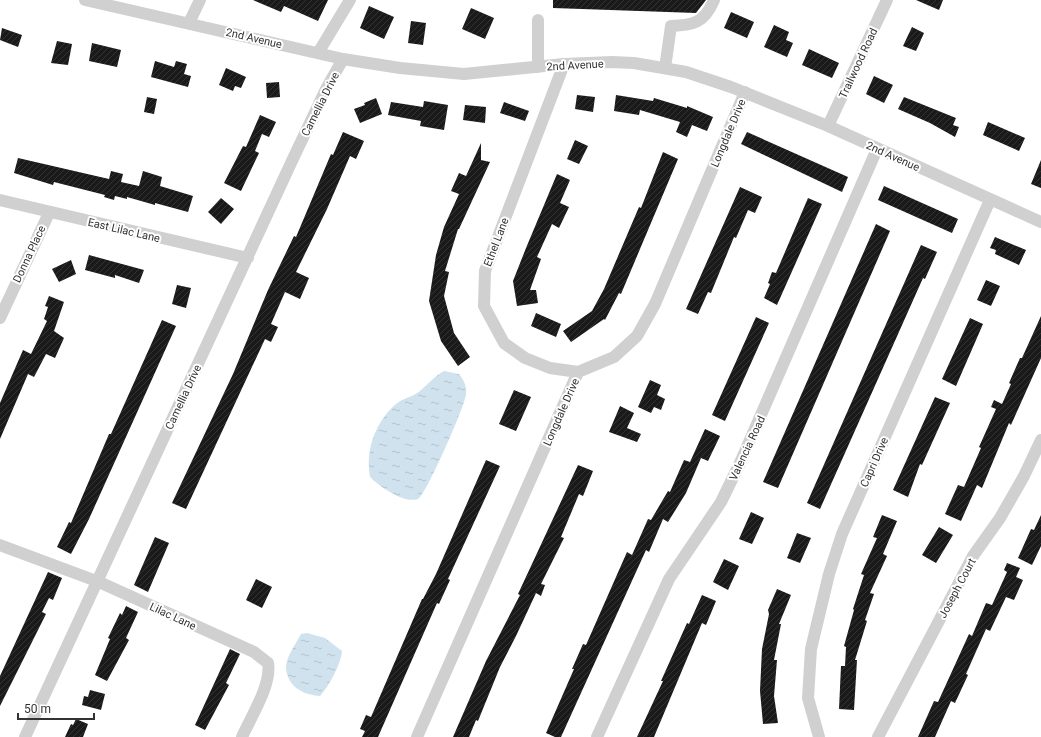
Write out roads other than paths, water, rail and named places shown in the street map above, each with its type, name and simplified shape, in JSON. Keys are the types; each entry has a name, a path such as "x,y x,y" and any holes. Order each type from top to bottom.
{"street":[{"name":"2nd Avenue","path":"85,0 318,52 343,59 400,68 464,74 564,64 634,63 704,77 828,126 1041,222"},
{"path":"189,23 200,0"},
{"path":"318,52 350,0"},
{"path":"665,68 671,26 692,25 709,11 714,0"},
{"name":"Trailwood Road","path":"828,126 887,0"},
{"path":"538,20 538,67"},
{"name":"Camellia Drive","path":"25,737 99,582 326,89 343,59"},
{"name":"Ethel Lane","path":"564,64 485,271 484,306 504,343 525,358 550,368 578,372"},
{"name":"Longdale Drive","path":"417,737 578,372 614,357 637,336 655,304 745,92"},
{"name":"Valencia Road","path":"598,737 669,579 721,502 740,463 877,149"},
{"name":"East Lilac Lane","path":"0,200 49,213 248,258"},
{"name":"Capri Drive","path":"819,737 808,698 810,649 829,574 842,534 990,200"},
{"name":"Donna Place","path":"0,318 49,213"},
{"name":"Joseph Court","path":"878,737 974,556 1000,518 1024,476 1041,440"},
{"name":"Lilac Lane","path":"0,545 99,582 254,652 268,663 270,671 264,690 242,737"}],"water":[{"path":"444,371 459,374 461,376 466,389 464,401 445,450 422,494 418,499 412,500 399,497 379,485 370,477 369,457 374,437 383,419 396,404 420,391"},
{"path":"307,633 325,638 342,651 340,662 334,675 320,696 308,694 297,688 292,684 287,673 286,666 292,650 301,634"}]}
